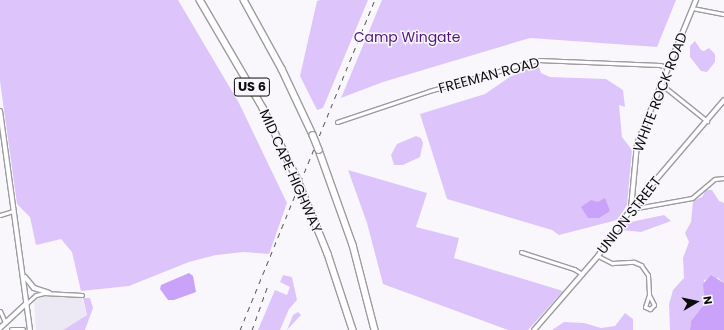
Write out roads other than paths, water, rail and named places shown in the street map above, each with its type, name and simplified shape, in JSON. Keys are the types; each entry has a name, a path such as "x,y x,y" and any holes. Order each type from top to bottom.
{"highway":[{"name":"MID CAPE HIGHWAY","path":"200,0 263,108 297,178 328,254 353,329"},
{"name":"MID CAPE HIGHWAY","path":"244,0 282,69 319,150 353,245 375,330"}],"main road":[{"name":"UNION STREET","path":"534,330 598,256 630,209 724,100"},
{"path":"0,111 13,211 28,303 30,330"},
{"path":"24,276 34,288 49,293"},
{"path":"0,328 4,322 28,303"},
{"path":"12,330 23,330"}],"street":[{"name":"WHITE ROCK ROAD","path":"630,209 636,150 696,0"},
{"path":"692,8 724,14"},
{"name":"FREEMAN ROAD","path":"337,122 429,91 538,60 654,65 669,68"},
{"path":"662,85 707,121"},
{"path":"630,209 692,198 715,179 724,178"},
{"path":"0,215 13,211"},
{"path":"521,252 574,268 582,274"},
{"path":"598,256 612,263 634,262 641,265 648,275 649,295"},
{"path":"28,303 36,296 49,293 82,295"},
{"path":"0,310 4,322"}],"railway":[{"path":"240,330 375,0"},
{"path":"252,330 268,285"}],"park label":[{"name":"Camp Wingate","path":"407,37"}]}
